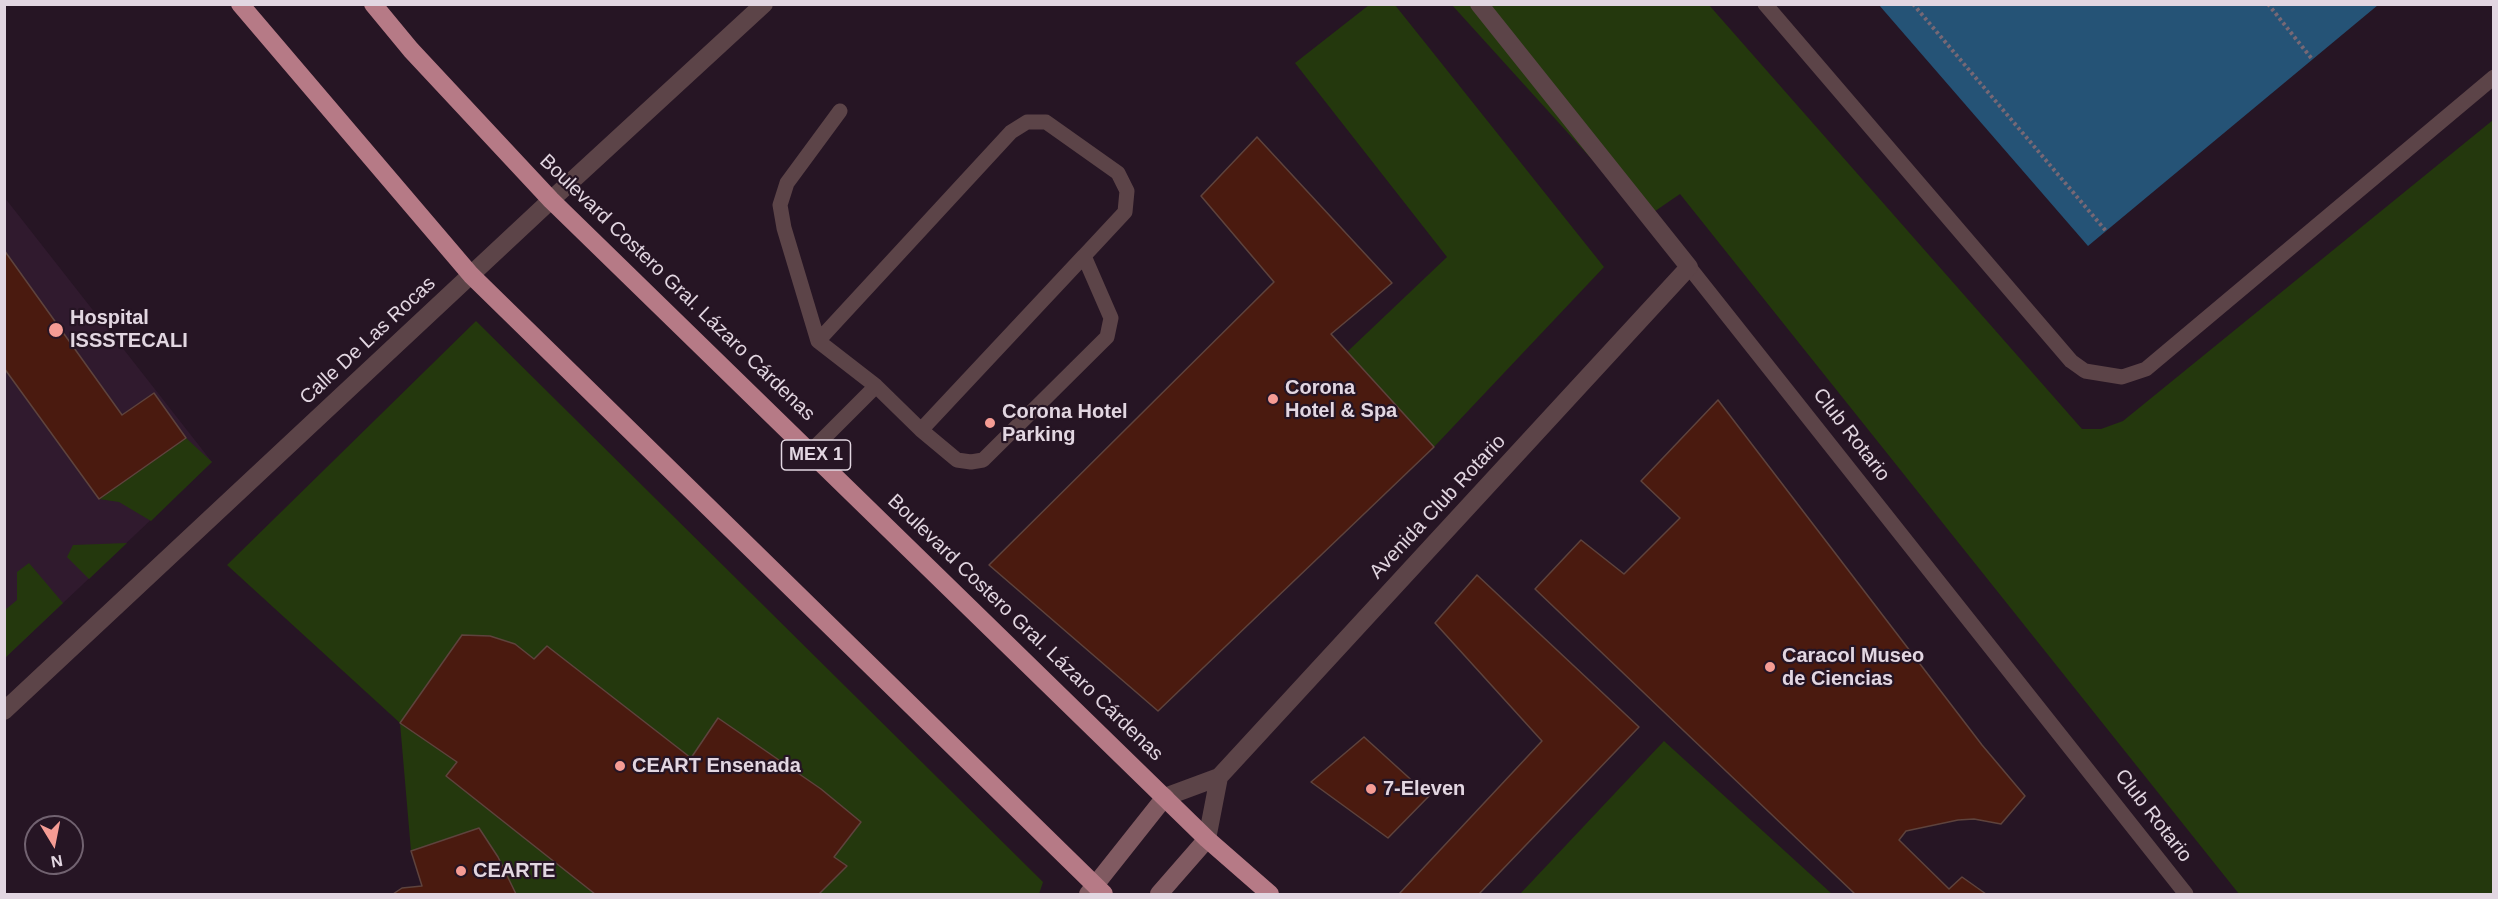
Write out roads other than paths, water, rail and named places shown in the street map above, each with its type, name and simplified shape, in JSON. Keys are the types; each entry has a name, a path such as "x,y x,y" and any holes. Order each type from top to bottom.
{"highway":[{"path":"240,4 471,275 1095,891"},
{"name":"Boulevard Costero Gral. Lázaro Cárdenas","path":"374,4 411,50 551,200 1207,839 1270,894"}],"main road":[{"path":"1095,891 1165,796"},
{"path":"1159,894 1207,839"}],"street":[{"name":"Calle De Las Rocas","path":"4,711 764,4"},
{"name":"Club Rotario","path":"1479,4 1689,267"},
{"name":"Avenida Club Rotario","path":"1165,796 1220,777 1689,267"},
{"path":"1207,839 1220,777"}],"lane":[{"path":"1764,4 2071,361 2085,370 2121,377 2146,369 2493,77"},
{"path":"840,111 787,183 780,206 783,228 818,341 876,386 921,430 957,460 971,462 983,460 1107,337 1111,318 1084,256"},
{"path":"818,341 1011,132 1027,122 1046,122 1119,173 1127,191 1125,212 921,430"},
{"name":"Club Rotario","path":"1689,267 2186,894"},
{"path":"811,451 876,386"}],"water":[{"path":"1879,5 2378,5 2088,246"}],"place":[{"name":"Hospital ISSSTECALI","path":"56,330"},
{"name":"Corona Hotel & Spa","path":"1273,399"},
{"name":"Corona Hotel Parking","path":"990,423"},
{"name":"Caracol Museo de Ciencias","path":"1770,667"},
{"name":"CEART Ensenada","path":"620,766"},
{"name":"7-Eleven","path":"1371,789"},
{"name":"CEARTE","path":"461,871"}]}
